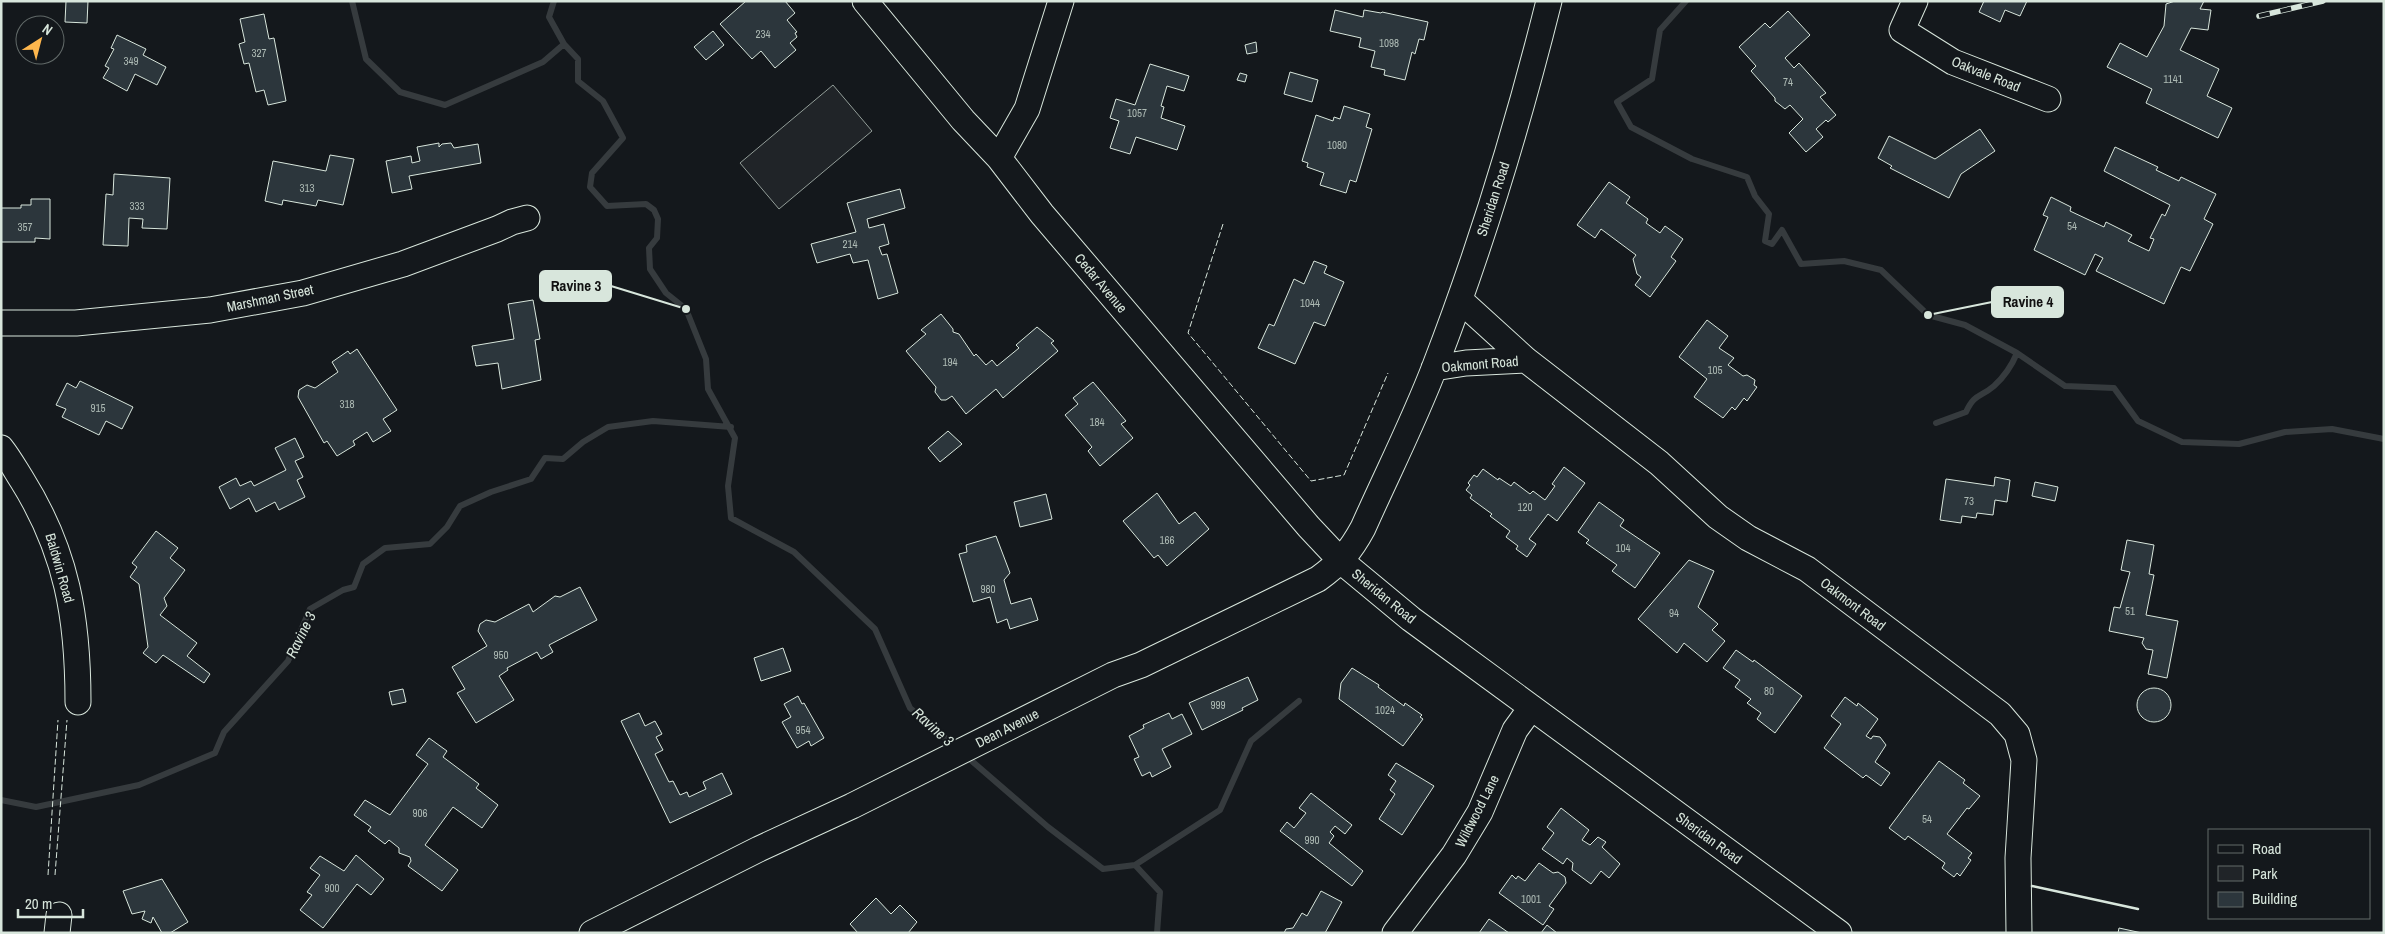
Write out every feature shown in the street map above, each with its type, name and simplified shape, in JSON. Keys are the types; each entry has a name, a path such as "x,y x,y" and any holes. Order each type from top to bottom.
{"street":[{"name":"Cedar Avenue","path":"865,1 964,120 999,158 1042,214 1302,519 1341,562"},
{"path":"999,158 1027,109 1061,1"},
{"name":"Sheridan Road","path":"1549,1 1513,139 1460,300 1434,368 1363,528 1350,551 1341,562 1411,619 1838,933"},
{"name":"Oakvale Road","path":"1915,1 1902,30 1954,62 2048,99"},
{"name":"Marshman Street","path":"1,323 76,324 196,312 304,293 404,264 512,222 527,218"},
{"name":"Oakmont Road","path":"1460,300 1526,360 1659,463 1718,517 1748,538 1807,569 2000,714 2017,734 2024,760 2018,858 2019,933"},
{"name":"Oakmont Road","path":"1434,368 1466,362 1526,360"},
{"name":"Baldwin Road","path":"1,448 39,508 53,538 64,571 78,652 78,702"},
{"name":"Dean Avenue","path":"592,933 852,806 1113,675 1141,665 1318,579 1341,562"},
{"name":"Wildwood Lane","path":"1395,933 1454,855 1480,812 1515,730 1531,708"}],"green space":[{"path":"833,85 872,131 779,209 740,163"}],"building":[{"path":"66,1 88,1 87,23 65,22"},
{"path":"746,1 785,1 795,13 787,20 797,32 795,33 797,37 790,43 796,50 775,68 761,51 752,59 720,24"},
{"path":"1984,1 2027,1 2020,16 2005,10 2000,22 1979,12"},
{"path":"2175,1 2204,1 2200,9 2211,10 2208,30 2191,28 2180,50 2219,69 2207,96 2232,108 2218,138 2146,103 2152,89 2107,67 2120,43 2147,57 2164,26 2166,4"},
{"path":"1335,10 1363,17 1364,10 1382,12 1428,22 1424,40 1419,39 1415,54 1412,52 1405,80 1384,75 1385,70 1371,67 1375,51 1359,47 1361,38 1330,31"},
{"path":"1788,11 1810,35 1785,58 1794,68 1799,63 1826,93 1820,97 1836,115 1828,122 1826,120 1816,129 1823,137 1806,152 1789,133 1803,119 1790,105 1785,109 1775,101 1775,98 1751,71 1756,66 1739,47 1765,23 1770,28"},
{"path":"264,14 269,39 274,38 286,101 268,105 264,90 256,92 249,63 244,64 239,44 245,42 240,19"},
{"path":"713,31 724,45 706,60 694,47"},
{"path":"117,35 146,49 143,55 166,67 157,85 135,74 127,91 103,78 109,68 105,66 114,49 111,48"},
{"path":"1256,42 1257,52 1247,54 1245,45"},
{"path":"1150,64 1189,76 1184,91 1167,86 1161,106 1164,107 1161,118 1185,126 1177,150 1136,137 1130,154 1110,148 1119,121 1110,118 1116,99 1135,105"},
{"path":"1290,72 1318,80 1312,102 1284,94"},
{"path":"1240,73 1247,75 1245,82 1237,80"},
{"path":"1344,106 1370,114 1366,127 1372,129 1356,182 1350,180 1346,193 1320,185 1324,173 1307,167 1308,163 1302,161 1316,115 1333,121 1334,117 1340,119"},
{"path":"1980,129 1995,151 1961,174 1949,198 1890,168 1892,166 1878,158 1889,136 1935,159"},
{"path":"439,143 439,147 442,144 451,143 454,148 478,144 481,163 409,176 412,189 392,193 386,161 411,156 412,163 420,161 417,147"},
{"path":"2115,147 2158,167 2156,170 2179,181 2181,177 2216,194 2204,219 2213,224 2190,271 2181,267 2164,304 2096,271 2103,258 2095,254 2085,275 2034,250 2048,217 2043,215 2051,197 2071,207 2070,211 2104,227 2106,222 2132,235 2128,241 2149,251 2154,239 2150,238 2162,214 2165,216 2170,205 2104,171"},
{"path":"330,155 354,159 343,205 318,200 316,206 283,200 282,205 265,201 273,161 326,171"},
{"path":"114,174 170,178 167,229 142,228 143,219 129,218 128,246 103,245 106,194 113,195"},
{"path":"1609,182 1630,197 1626,203 1648,219 1646,223 1660,233 1665,226 1683,239 1671,257 1676,261 1650,297 1635,285 1641,277 1637,274 1633,259 1636,255 1601,229 1595,238 1577,225"},
{"path":"900,189 905,208 867,219 869,228 884,224 889,244 879,247 882,255 887,254 898,293 878,299 868,260 853,263 850,254 817,263 811,244 856,232 847,203"},
{"path":"31,199 50,199 50,239 35,238 35,242 1,242 1,208 21,208 21,205 31,205"},
{"path":"1314,261 1327,266 1324,273 1344,282 1325,326 1314,322 1295,364 1258,348 1269,324 1274,326 1294,279 1304,284"},
{"path":"533,300 540,339 535,340 541,380 502,389 498,363 476,366 472,346 514,339 508,304"},
{"path":"941,314 953,329 953,332 959,334 974,356 976,354 986,365 992,360 997,366 1019,348 1016,345 1037,327 1054,341 1051,343 1058,351 1003,398 996,389 966,414 952,396 946,400 941,400 935,392 936,387 906,351 926,334 921,330"},
{"path":"1707,320 1728,336 1719,348 1734,358 1728,365 1743,376 1747,375 1755,380 1754,385 1757,387 1747,401 1744,398 1735,410 1732,407 1723,418 1694,397 1707,379 1679,357"},
{"path":"357,349 397,410 383,419 391,431 373,442 367,432 353,441 355,445 337,456 327,441 324,443 298,397 299,390 307,385 315,388 338,372 332,362 348,351 350,354"},
{"path":"80,381 133,407 122,429 106,421 99,435 62,417 66,409 56,405 67,383 76,388"},
{"path":"1093,382 1126,421 1121,424 1133,438 1100,466 1088,451 1092,447 1065,415 1078,404 1073,398"},
{"path":"948,431 962,444 940,462 928,448"},
{"path":"295,438 304,457 295,461 303,477 297,480 305,497 279,510 275,502 256,512 249,498 230,509 219,487 236,478 240,486 251,481 254,486 286,470 275,448"},
{"path":"1564,467 1585,483 1557,521 1548,514 1529,539 1536,544 1527,557 1516,549 1518,546 1506,537 1510,531 1490,516 1492,514 1470,498 1472,495 1466,490 1470,485 1468,483 1474,475 1477,477 1483,469 1498,480 1499,478 1511,486 1514,482 1530,494 1533,491 1545,500 1555,486 1552,484"},
{"path":"1995,477 2010,480 2007,502 1995,500 1993,515 1977,513 1976,518 1962,516 1961,523 1940,520 1946,479 1994,486"},
{"path":"2035,482 2058,487 2055,501 2032,496"},
{"path":"1157,493 1179,524 1195,512 1209,529 1167,566 1158,555 1154,558 1123,521"},
{"path":"1046,494 1052,519 1020,527 1014,502"},
{"path":"1599,502 1624,520 1620,526 1660,553 1635,588 1612,571 1617,565 1586,543 1589,540 1578,532"},
{"path":"156,531 178,548 170,558 185,570 164,598 167,606 160,615 197,643 187,656 210,674 204,683 163,655 156,663 143,653 148,647 139,584 130,577 137,567 132,563"},
{"path":"996,536 1010,573 1004,580 1011,604 1031,598 1038,620 1010,629 1007,619 997,623 990,597 973,602 959,554 967,552 966,545"},
{"path":"2127,540 2154,545 2149,574 2154,575 2146,615 2178,621 2167,678 2148,674 2153,650 2146,649 2142,643 2144,638 2109,631 2114,607 2120,608 2130,572 2121,570"},
{"path":"1689,560 1714,571 1698,607 1718,624 1712,630 1725,641 1707,662 1684,643 1677,653 1638,619"},
{"path":"580,587 597,620 549,645 553,652 541,659 537,652 507,668 508,670 499,676 514,700 476,723 457,693 465,689 452,667 487,646 478,631 480,624 486,620 495,622 529,604 533,612 555,596 560,597"},
{"path":"783,648 791,671 761,681 754,658"},
{"path":"1736,650 1753,662 1754,660 1802,696 1775,733 1757,719 1761,713 1747,703 1751,699 1735,687 1740,680 1723,668"},
{"path":"1352,668 1379,685 1378,687 1404,706 1405,703 1422,715 1420,717 1423,719 1403,746 1339,699 1341,683"},
{"path":"1248,677 1258,700 1242,708 1243,710 1202,730 1189,703"},
{"path":"2154,688 2166,693 2171,705 2166,717 2154,722 2142,717 2137,705 2142,693"},
{"path":"403,689 406,702 392,705 389,692"},
{"path":"798,696 824,738 811,746 809,741 797,748 782,722 791,717 784,704"},
{"path":"1845,697 1857,706 1858,703 1878,719 1866,736 1871,739 1873,736 1880,737 1886,745 1875,762 1890,773 1881,786 1866,775 1863,778 1824,748 1841,724 1831,716"},
{"path":"639,713 645,726 655,721 662,734 656,737 663,750 655,754 669,782 673,781 680,795 687,792 689,797 706,789 703,782 722,773 732,794 670,823 621,721"},
{"path":"1169,713 1172,719 1182,714 1192,734 1162,749 1171,767 1152,777 1150,772 1142,776 1134,759 1139,757 1129,736 1144,728 1143,725"},
{"path":"429,738 447,751 443,757 479,784 476,788 498,805 482,828 453,807 425,845 458,870 442,891 408,866 411,861 410,857 399,853 399,848 389,840 385,844 368,831 371,827 354,815 365,800 390,815 428,764 416,755"},
{"path":"1939,761 1965,780 1963,783 1980,796 1969,809 1967,808 1947,834 1972,853 1968,858 1971,860 1960,876 1957,873 1954,877 1942,868 1945,863 1908,836 1905,840 1889,828"},
{"path":"1396,763 1434,786 1402,835 1379,819 1395,794 1390,790 1396,781 1388,775"},
{"path":"1311,793 1352,825 1345,834 1335,826 1330,832 1334,836 1329,843 1363,871 1352,886 1280,831 1287,822 1294,828 1306,813 1299,808"},
{"path":"1561,808 1589,830 1582,840 1590,845 1598,837 1606,842 1602,847 1620,864 1609,878 1601,871 1591,884 1572,870 1573,863 1567,858 1563,864 1542,849 1554,833 1547,827"},
{"path":"356,855 384,879 371,895 357,884 323,928 300,910 312,895 307,892 320,875 310,868 320,856 344,871"},
{"path":"1539,863 1553,873 1558,872 1565,877 1566,883 1549,906 1554,909 1543,925 1499,893 1512,875 1516,879 1518,876 1525,881"},
{"path":"162,879 188,922 170,933 162,933 153,917 151,923 142,919 145,911 132,914 123,891"},
{"path":"1321,891 1342,902 1325,933 1284,933 1286,929 1293,928 1302,913 1307,916"},
{"path":"876,898 891,914 900,905 917,922 908,933 858,933 850,924"},
{"path":"1489,919 1509,933 1479,933"},
{"path":"1547,925 1557,933 1541,933"},
{"path":"2119,928 2142,933 2118,933"}],"waterway":[{"name":"Ravine 3","path":"352,1 366,59 400,92 445,105 543,62 564,44 578,59 578,81 603,101 623,138 592,173 590,187 607,206 646,204 654,210 658,219 657,238 649,248 650,269 666,293 686,309 706,359 708,389 735,438 728,486 731,518 794,552 875,629 910,708 957,748"},
{"path":"554,1 549,17 564,44"},
{"path":"1686,1 1660,30 1652,79 1617,102 1631,127 1692,159 1747,177 1755,196 1769,214 1765,241 1772,244 1782,230 1801,264 1844,261 1881,270 1928,315 1965,325 2017,353 2065,386 2114,388 2138,421 2182,442 2239,444 2285,432 2332,429 2384,439"},
{"path":"1936,423 1966,412 1975,399 2001,379 2017,353"},
{"name":"Ravine 3","path":"1,800 36,807 139,785 215,753 224,732 288,661 310,609 343,590 354,587 363,564 385,548 430,544 447,527 460,506 491,492 531,479 545,458 563,459 583,442 608,427 653,421 731,427"},
{"path":"1135,865 1220,810 1251,741 1299,701"},
{"name":"Ravine 3","path":"966,756 1048,827 1103,869 1135,865 1160,892 1157,933"}],"railway":[{"path":"2259,16 2323,1"}],"fence":[{"path":"1223,224 1188,333 1311,481 1344,475 1388,373"},
{"path":"48,875 58,720"},
{"path":"55,875 67,720"}],"wall":[{"path":"2032,886 2138,909"}],"place":[{"name":"Ravine 3","path":"686,309"},
{"name":"Ravine 4","path":"1928,315"}]}
